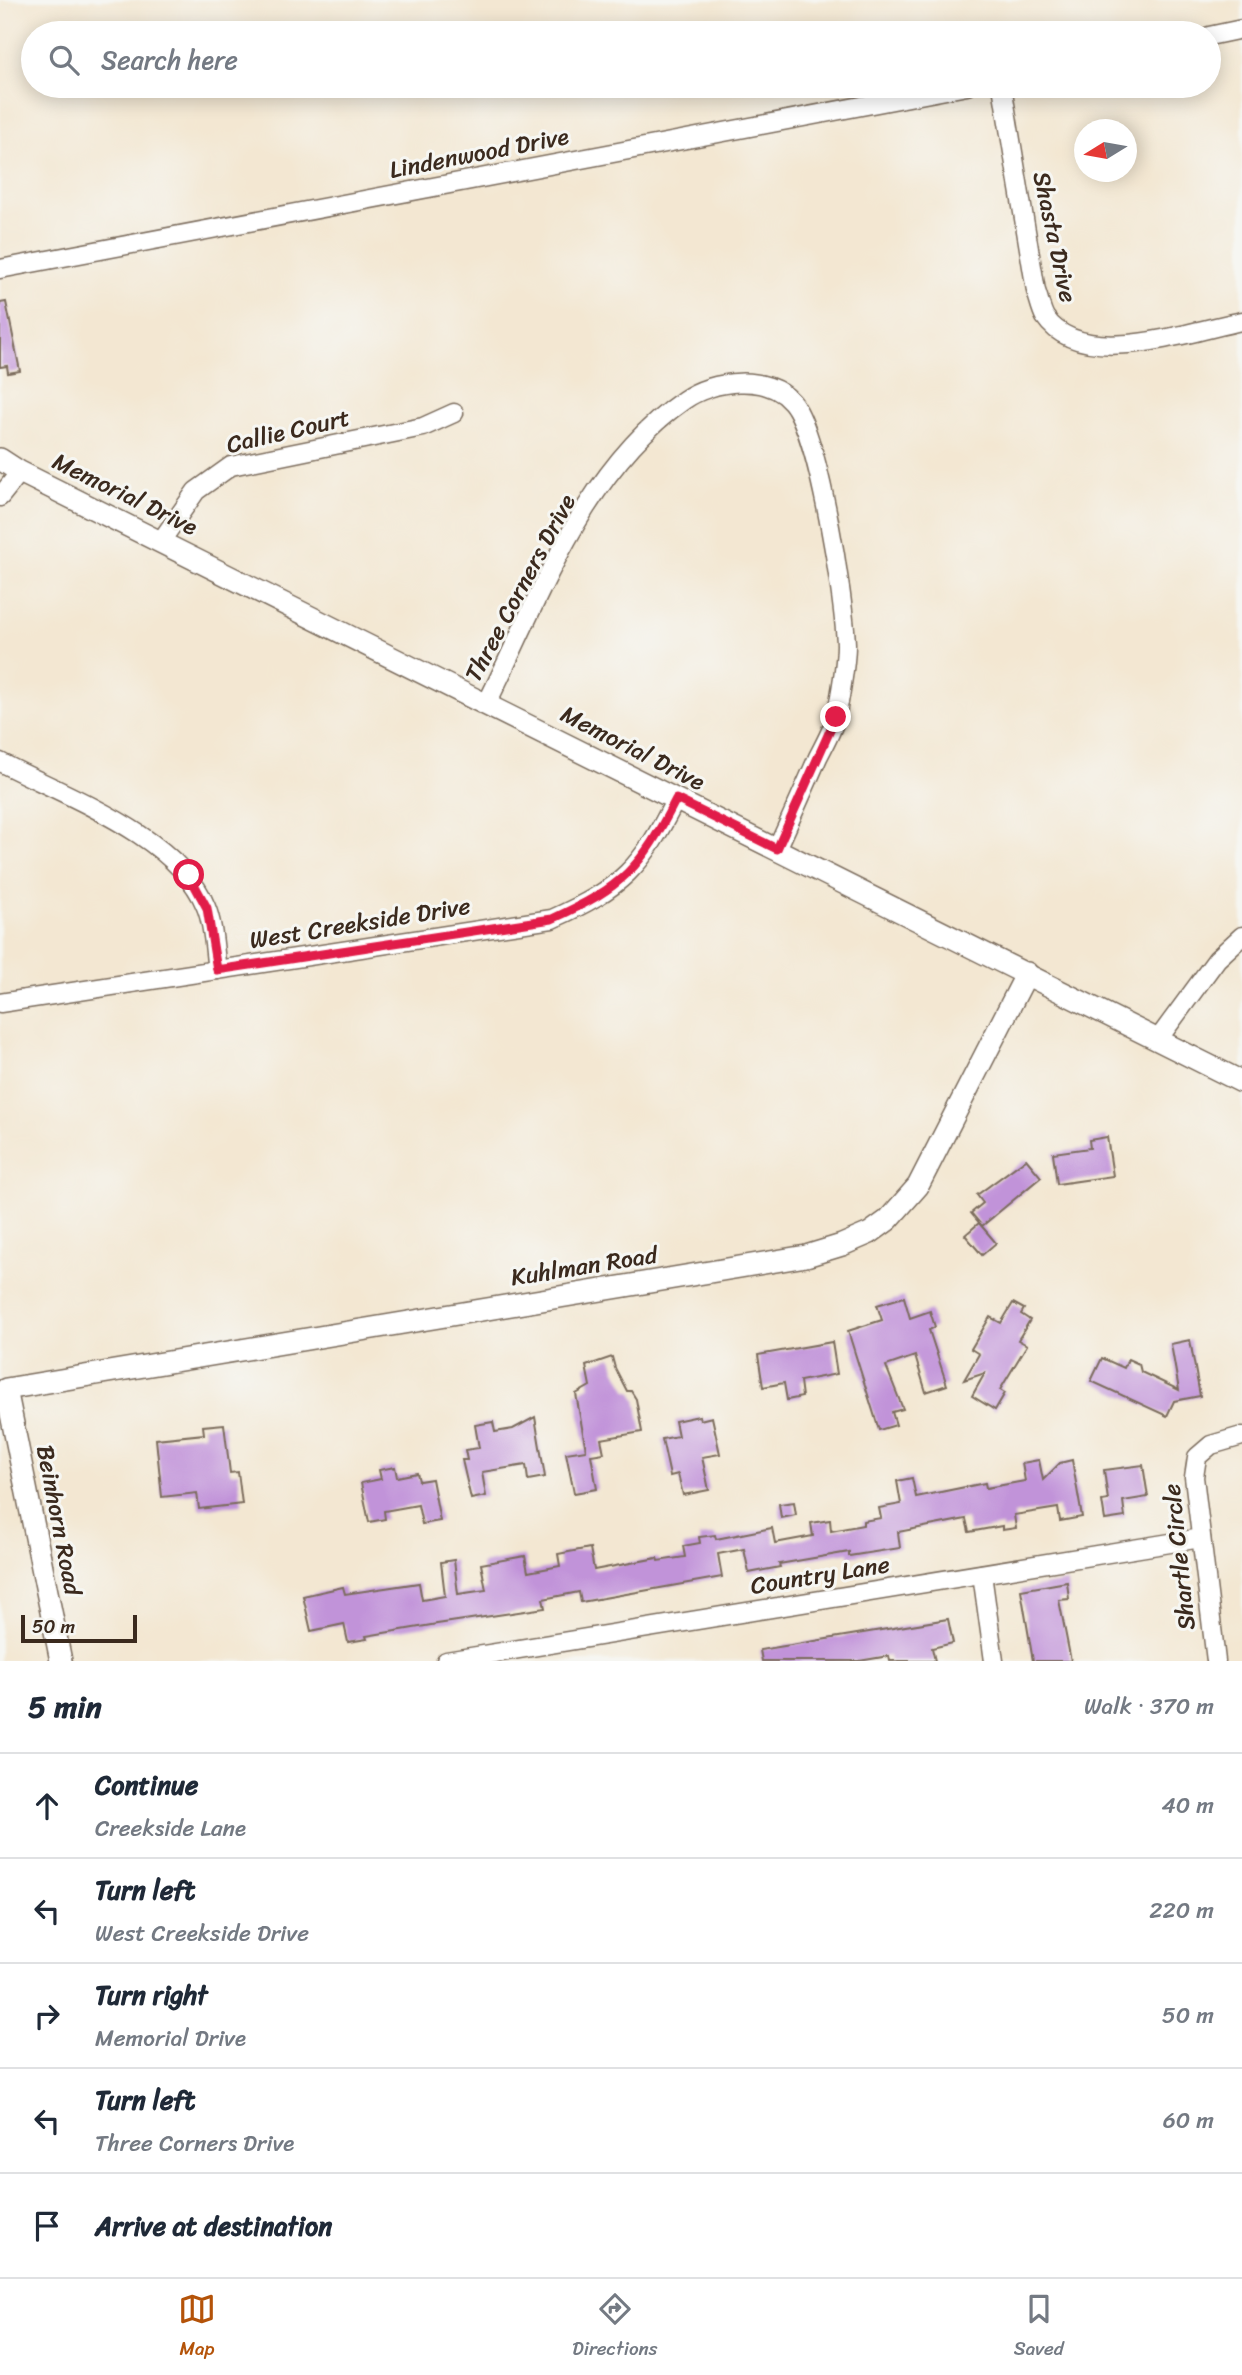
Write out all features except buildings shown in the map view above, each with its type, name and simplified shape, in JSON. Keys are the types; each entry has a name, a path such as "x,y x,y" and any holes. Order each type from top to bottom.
{"street":[{"path":"1221,33 1242,29"},
{"name":"Lindenwood Drive","path":"0,269 904,98"},
{"name":"Shasta Drive","path":"1004,98 1036,291 1045,317 1082,344 1121,345 1242,321"},
{"name":"Three Corners Drive","path":"487,704 568,539 600,489 640,439 686,399 718,385 764,384 792,402 812,447 842,596 846,648 836,717 777,849"},
{"name":"Callie Court","path":"161,541 196,491 231,466 423,427 454,413"},
{"name":"Memorial Drive","path":"0,459 20,472 1159,1038 1242,1082"},
{"path":"0,497 20,472"},
{"path":"0,762 143,835 166,852 189,875 207,908 217,970"},
{"name":"West Creekside Drive","path":"0,1003 552,919 590,902 619,883 650,850 676,799"},
{"path":"1159,1038 1217,959 1242,936"},
{"name":"Kuhlman Road","path":"3,1389 806,1256 842,1245 888,1220 918,1186 1027,973"},
{"name":"Beinhorn Road","path":"3,1389 61,1661"},
{"name":"Shartle Circle","path":"1216,1661 1194,1477 1197,1457 1211,1446 1242,1436"},
{"name":"Country Lane","path":"446,1661 1201,1538"},
{"path":"982,1574 994,1661"}],"route":[{"path":"189,875 207,908 217,970 552,919 590,902 619,883 650,850 676,799 777,849 836,717"}]}
